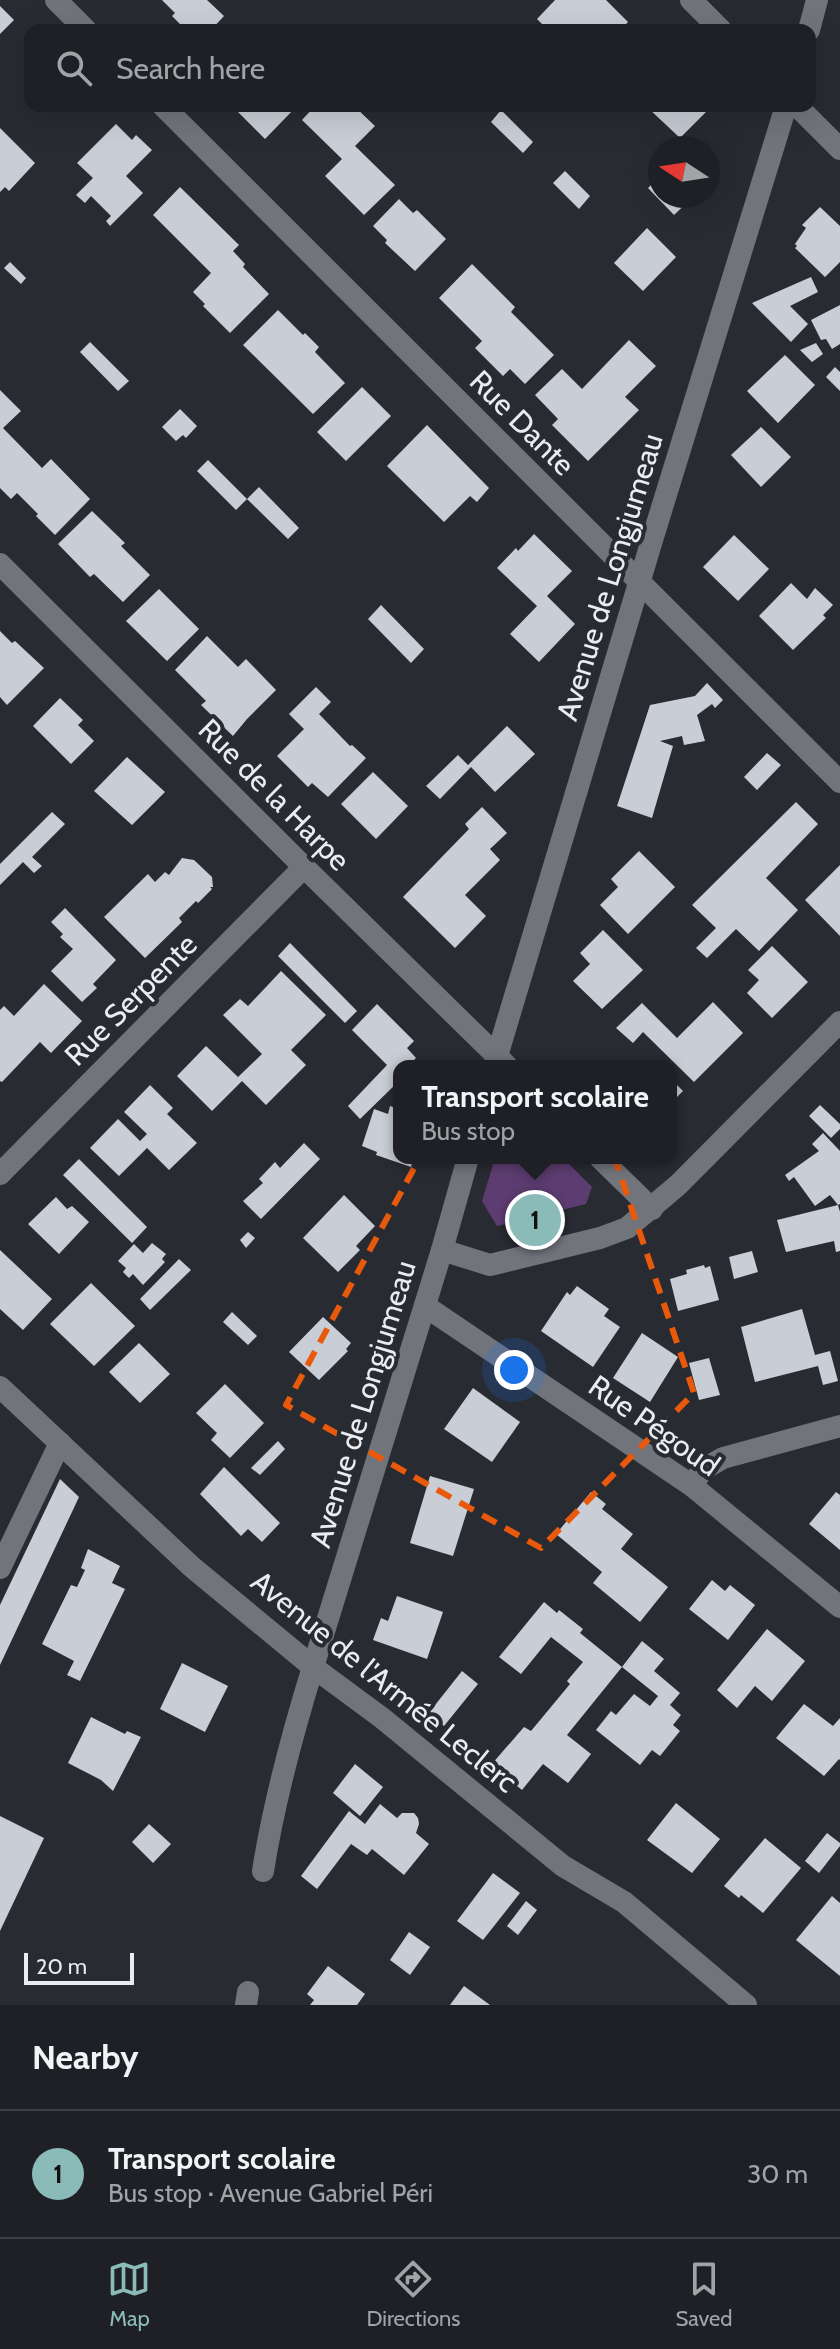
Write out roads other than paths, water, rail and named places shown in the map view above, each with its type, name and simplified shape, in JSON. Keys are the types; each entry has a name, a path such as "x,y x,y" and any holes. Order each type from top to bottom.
{"street":[{"path":"56,0 80,24"},
{"path":"691,0 715,24"},
{"path":"811,24 817,0"},
{"name":"Rue Dante","path":"169,112 840,782"},
{"name":"Avenue de Longjumeau","path":"500,1060 640,582 784,112"},
{"path":"803,112 840,149"},
{"name":"Rue de la Harpe","path":"0,564 496,1060"},
{"name":"Rue Serpente","path":"0,1174 304,867"},
{"path":"442,1250 490,1265 600,1238 627,1228 678,1185 840,1022"},
{"name":"Avenue de Longjumeau","path":"263,1871 287,1749 466,1164"},
{"path":"606,1164 652,1209"},
{"name":"Rue Pégoud","path":"425,1306 691,1485 840,1607"},
{"name":"Avenue de l'Armée Leclerc","path":"0,1387 192,1567 563,1866 624,1902 746,2005"},
{"path":"691,1485 704,1469 723,1458 840,1426"},
{"path":"0,1568 60,1443"}],"place":[{"name":"Transport scolaire","path":"535,1220"}]}
